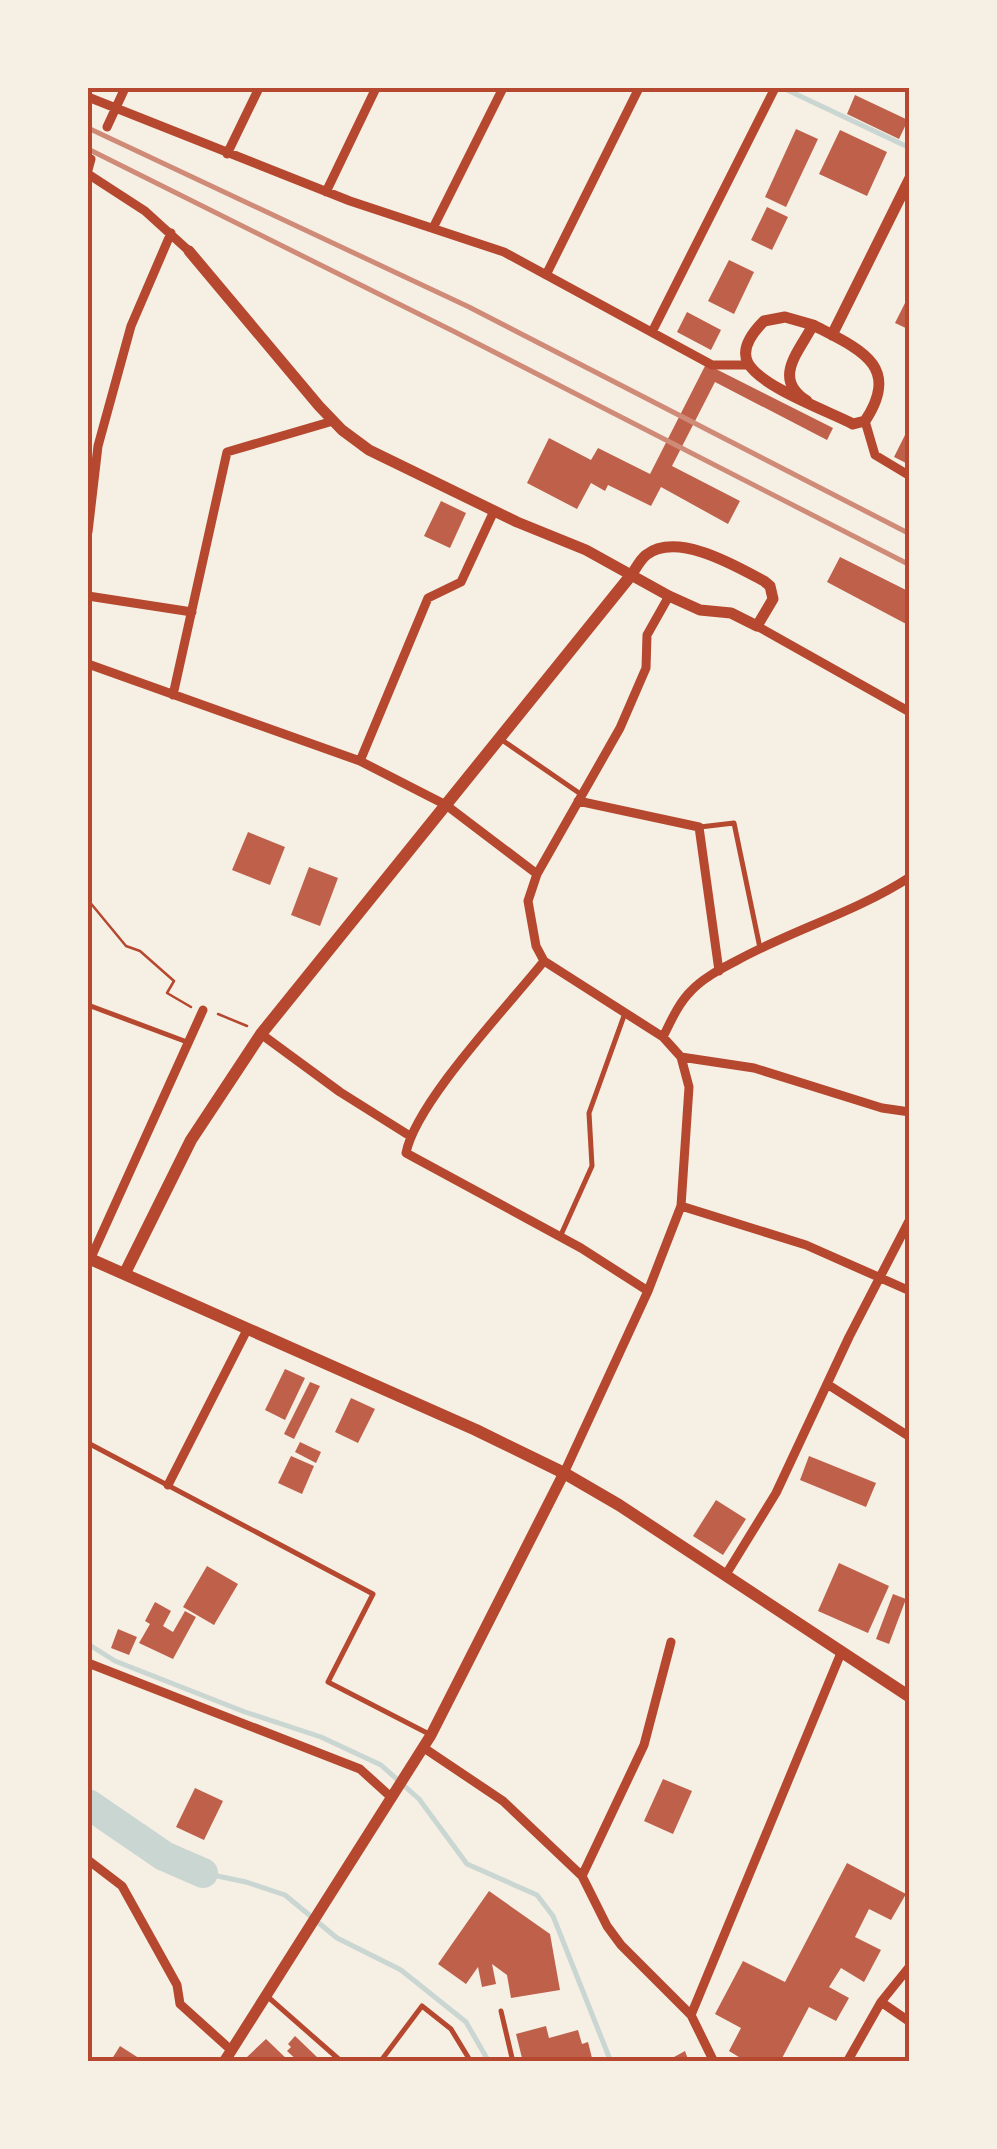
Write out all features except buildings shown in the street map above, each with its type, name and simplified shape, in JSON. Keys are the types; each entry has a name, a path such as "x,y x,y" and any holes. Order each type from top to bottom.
{"main road":[{"path":"125,1273 192,1140 262,1034 632,574"},
{"path":"88,1260 476,1430 564,1473 619,1505 909,1697"}],"street":[{"path":"106,126 125,88"},
{"path":"227,154 259,88"},
{"path":"326,192 376,88"},
{"path":"433,228 504,88"},
{"path":"546,275 639,88"},
{"path":"652,332 775,88"},
{"path":"88,96 326,192 504,252 712,364 749,365"},
{"path":"92,159 88,172 144,210 190,251 333,421 369,450 700,610 738,616 908,711 910,708"},
{"path":"832,335 909,179"},
{"path":"88,532 98,446 131,326 171,233"},
{"path":"865,421 853,424 765,380 749,365 747,344 764,321 786,317 813,326 869,357 875,364 880,390 865,421 876,455 910,476"},
{"path":"807,401 794,392 788,380 813,326"},
{"path":"174,695 228,452 333,421"},
{"path":"360,761 428,598 461,582 494,511"},
{"path":"632,574 644,556 658,549 711,555 770,586 773,599 758,626"},
{"path":"88,596 192,612"},
{"path":"88,1860 122,1886 176,1985 180,2004 227,2056 432,1735 564,1473 648,1291 682,1206 689,1086 681,1057 663,1036 544,961 536,946 528,901 537,874 620,728 646,668 647,635 669,596"},
{"path":"88,664 360,761 446,805 537,874"},
{"path":"580,798 699,827 718,971"},
{"path":"663,1036 692,989 718,971 910,877"},
{"path":"544,961 460,1063 410,1136 406,1152 648,1291"},
{"path":"88,1260 202,1010"},
{"path":"262,1034 340,1092 410,1136"},
{"path":"681,1057 754,1068 882,1108 910,1112"},
{"path":"682,1206 806,1245 910,1291"},
{"path":"725,1576 768,1510 826,1384 910,1219"},
{"path":"168,1486 248,1328"},
{"path":"826,1384 910,1437"},
{"path":"582,1876 644,1745 671,1642"},
{"path":"691,2015 841,1653"},
{"path":"88,1662 360,1768 392,1798"},
{"path":"424,1748 502,1801 582,1876 607,1926 691,2015 714,2062"},
{"path":"846,2062 880,2002 910,1966"},
{"path":"880,2002 910,2022"}],"lane":[{"path":"500,739 580,798"},
{"path":"699,827 734,823 760,948"},
{"path":"88,1004 187,1042"},
{"path":"560,1237 592,1166 590,1113 625,1013"},
{"path":"88,1443 372,1594 328,1682 432,1735"},
{"path":"266,1995 342,2062"},
{"path":"380,2062 422,2006 450,2029 472,2062"},
{"path":"501,2011 513,2062"}],"path":[{"path":"88,900 126,946 140,950 174,980 168,993 186,1006 232,1018 262,1034"}],"waterway":[{"path":"783,88 910,148"},
{"path":"88,1644 115,1661 321,1737 381,1765 419,1799 467,1864 537,1895 553,1916 611,2062"},
{"path":"88,1804 164,1856 203,1873"},
{"path":"203,1873 285,1895 337,1938 401,1970 466,2022 489,2062"}],"railway":[{"path":"88,128 469,307 910,534"},
{"path":"88,149 910,565"}]}
